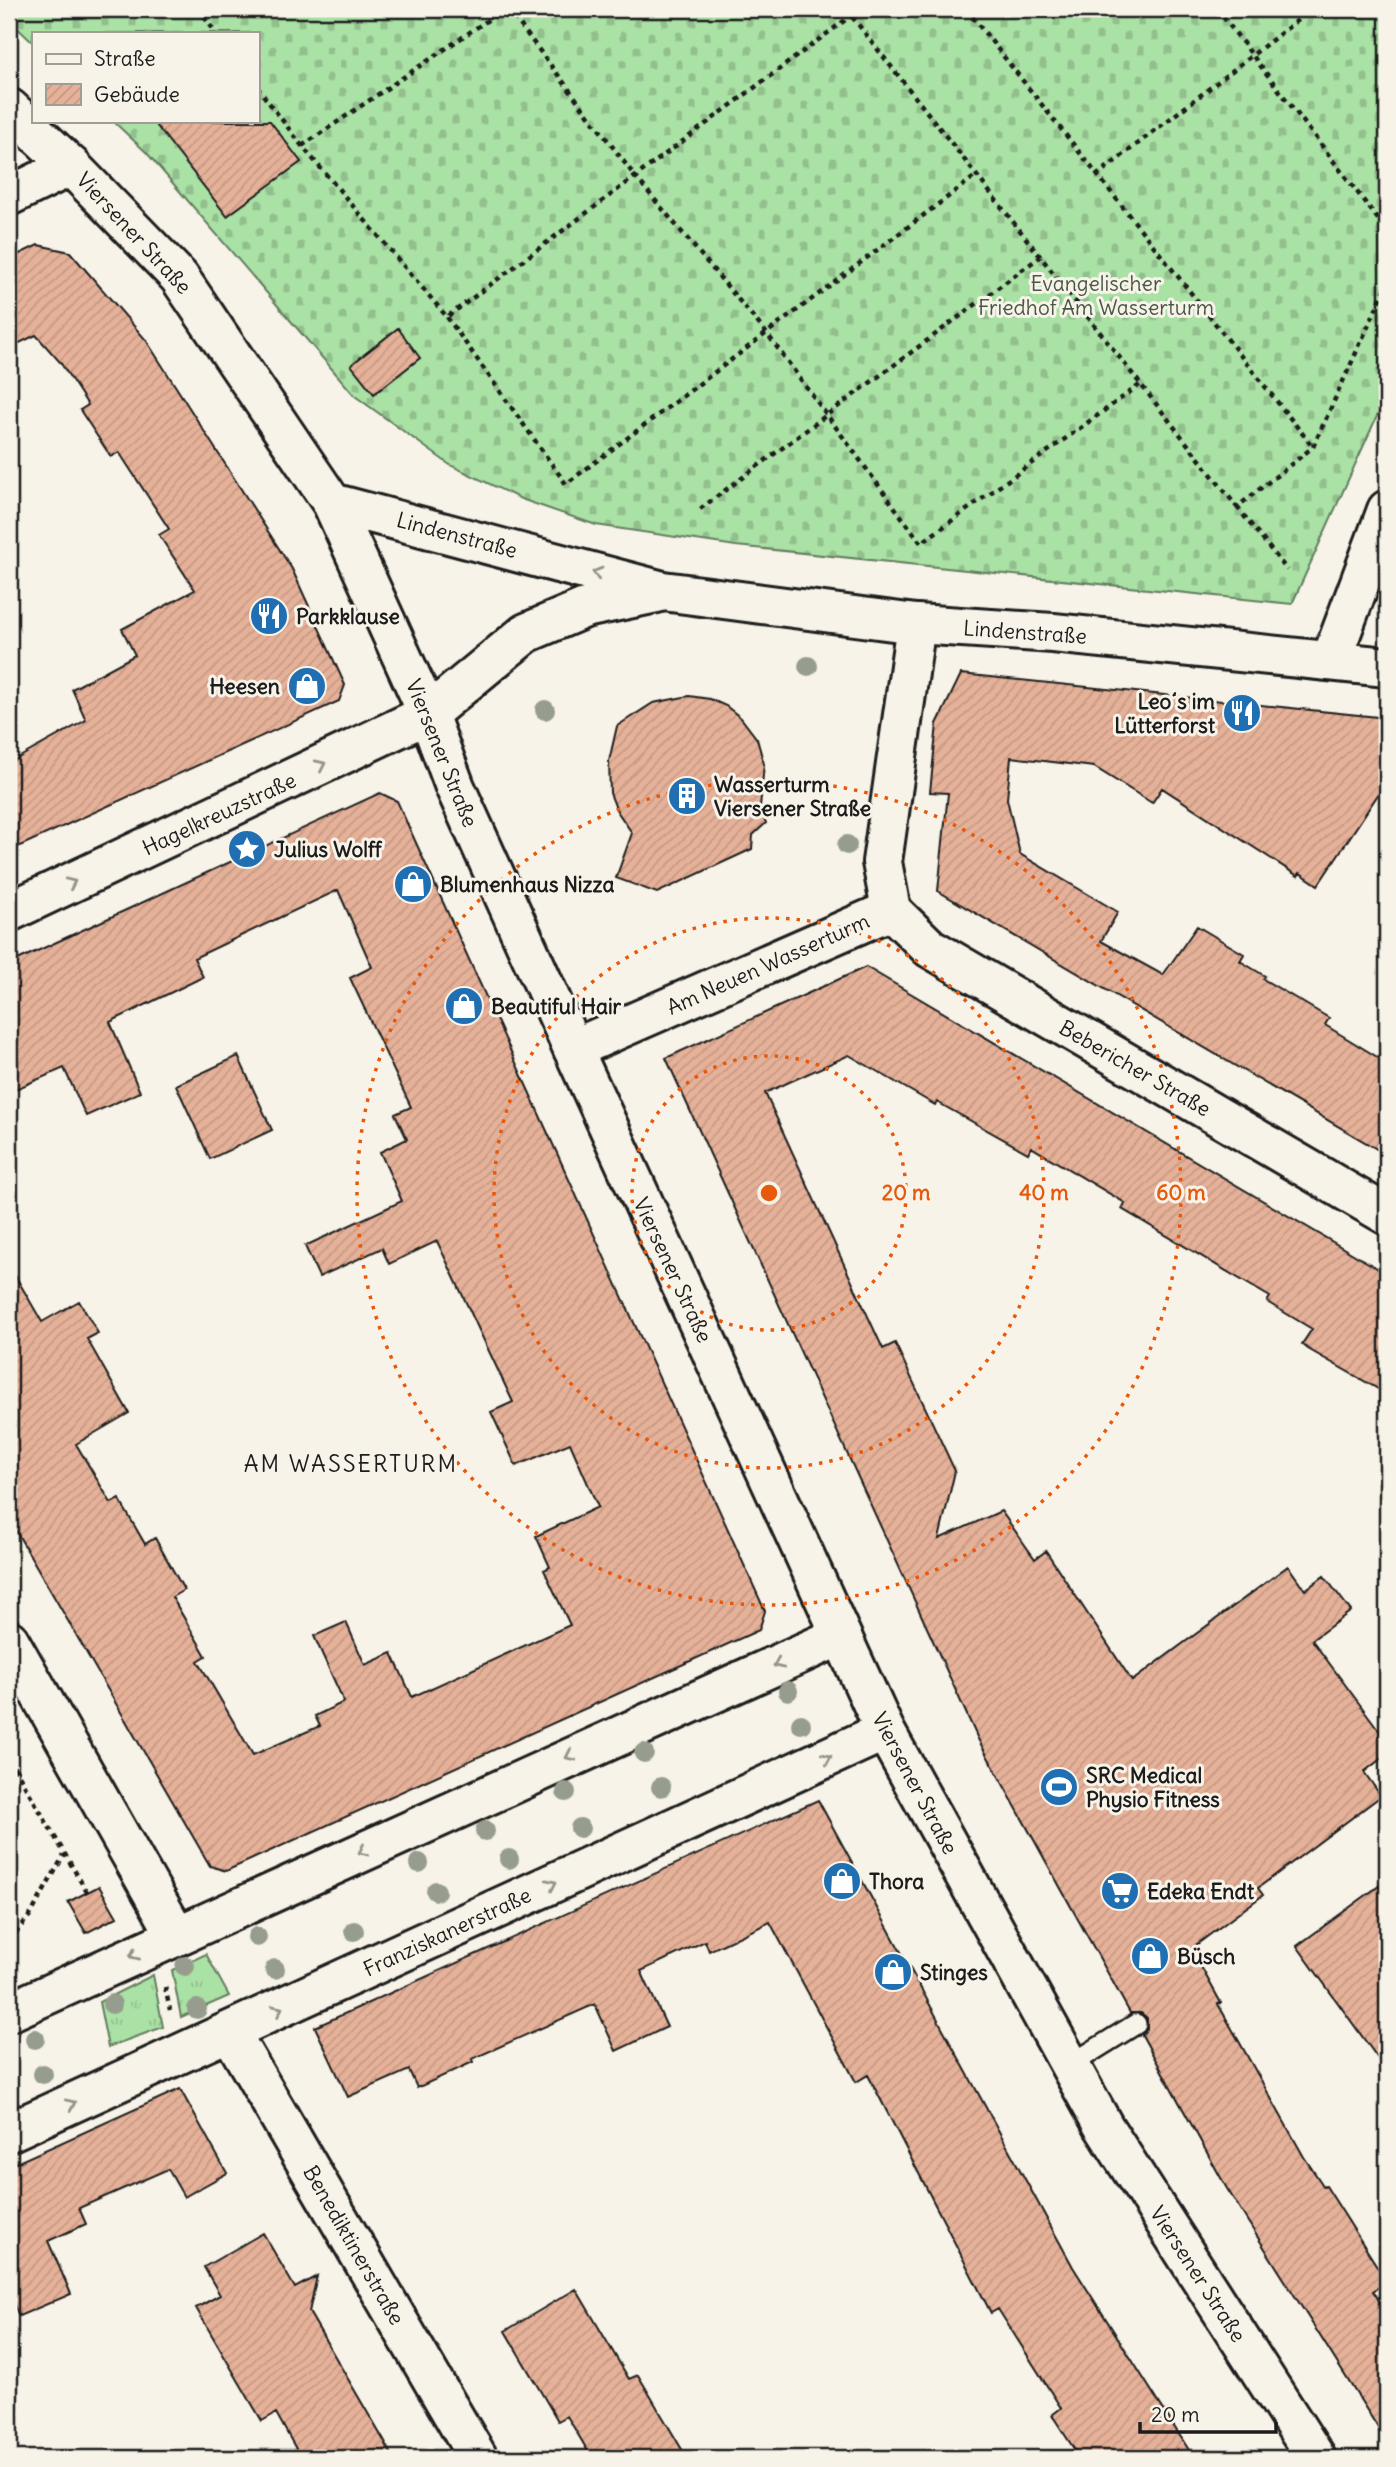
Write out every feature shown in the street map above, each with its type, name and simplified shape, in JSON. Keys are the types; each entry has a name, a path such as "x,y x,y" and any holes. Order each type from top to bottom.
{"street":[{"name":"Viersener Straße","path":"9,108 71,166 179,277 332,503 428,715 455,787 573,1049 840,1636 886,1731 1104,2127 1316,2458"},
{"path":"9,196 71,166"},
{"name":"Lindenstraße","path":"332,503 663,592 916,624 1053,634 1387,667"},
{"path":"1331,660 1387,510"},
{"name":"Lindenstraße","path":"428,715 526,633 585,608 663,592"},
{"name":"Am Neuen Wasserturm","path":"573,1049 891,910 882,862 916,624"},
{"name":"Hagelkreuzstraße","path":"9,912 428,715"},
{"name":"Bebericher Straße","path":"891,910 930,948 1387,1215"},
{"path":"9,2012 840,1636"},
{"path":"9,1640 166,1941"},
{"name":"Franziskanerstraße","path":"9,2132 886,1731"},
{"name":"Benediktinerstraße","path":"230,2032 478,2458"}],"lane":[{"path":"1070,2065 1136,2024"}],"path":[{"path":"198,9 215,32"},
{"path":"302,146 506,9 634,175 768,335 921,543 1141,384"},
{"path":"846,9 1287,570"},
{"path":"447,317 860,9"},
{"path":"966,9 1313,447"},
{"path":"1217,9 1387,230"},
{"path":"1096,176 1312,9"},
{"path":"259,90 302,146 447,317 566,484 768,335 977,175"},
{"path":"700,509 1041,256"},
{"path":"1237,507 1313,447 1387,285"},
{"path":"9,1758 87,1892"},
{"path":"9,1941 31,1914 65,1855"},
{"path":"166,1941 180,2055"}],"green space":[{"name":"Evangelischer Friedhof Am Wasserturm","path":"9,9 1387,9 1387,394 1292,604 736,546 596,525 521,499 450,465 355,396 147,153 114,122 259,122 259,32 32,32 32,42 9,20"},
{"path":"206,1954 229,1996 181,2017 172,1970"},
{"path":"153,1975 163,2027 108,2047 99,2002"}],"building":[{"path":"270,121 301,162 227,216 154,122"},
{"path":"38,245 70,252 146,340 292,569 345,685 339,701 9,851 9,763 86,720 72,689 135,655 122,629 195,590 159,535 169,529 119,452 111,457 80,410 88,405 60,362 36,335 9,348 9,259"},
{"path":"398,328 420,358 374,394 351,365"},
{"path":"961,674 1387,718 1387,781 1318,885 1300,873 1298,876 1162,788 1152,803 1094,767 1011,757 1007,799 1020,854 1118,912 1101,941 1163,975 1197,926 1244,954 1240,961 1265,976 1263,979 1329,1018 1325,1025 1387,1063 1387,1155 938,891 948,793 930,792 937,724"},
{"name":"Wasserturm Viersener Straße","path":"689,696 710,699 726,706 741,718 757,739 764,764 760,807 766,823 753,835 752,849 657,893 616,878 632,833 617,811 610,793 609,761 617,726 653,703"},
{"path":"380,793 397,801 765,1611 759,1630 226,1871 210,1866 9,1519 9,1265 42,1322 79,1301 98,1333 87,1339 129,1413 76,1444 111,1503 119,1499 145,1544 155,1538 184,1590 172,1597 206,1656 198,1661 253,1755 320,1726 315,1716 344,1702 314,1636 346,1622 365,1665 392,1653 412,1697 570,1625 544,1570 550,1567 536,1536 598,1507 570,1443 516,1466 491,1412 513,1402 437,1241 389,1264 382,1248 319,1277 305,1246 402,1201 380,1152 407,1139 395,1114 411,1107 350,978 372,967 338,890 194,958 203,977 110,1022 140,1092 86,1116 64,1068 9,1092 9,964"},
{"path":"866,967 1387,1274 1387,1394 1308,1349 1302,1344 1312,1329 1267,1302 1270,1297 1122,1209 1125,1203 1031,1147 1028,1153 937,1102 935,1105 849,1055 765,1093 883,1349 895,1343 955,1471 939,1539 1001,1511 1035,1559 1046,1551 1132,1681 1288,1566 1305,1590 1324,1576 1351,1611 1312,1640 1387,1741 1387,1754 1364,1772 1381,1796 1258,1888 1263,1895 1196,1945 1199,1951 1194,1954 1221,2003 1218,2004 1304,2157 1324,2187 1326,2186 1387,2282 1373,2291 1387,2312 1387,2442 1226,2187 1142,2035 1147,2029 1147,2018 1141,2013 1130,2013 978,1739 666,1058"},
{"path":"238,1056 272,1130 210,1159 176,1085"},
{"path":"818,1800 1073,2267 1194,2458 1080,2458 1052,2415 1061,2408 998,2309 991,2313 868,2075 856,2082 770,1922 709,1951 705,1941 641,1971 667,2027 616,2051 595,2004 472,2059 473,2062 417,2088 409,2070 348,2097 315,2027"},
{"path":"1387,1880 1387,2071 1297,1946"},
{"path":"99,1886 117,1917 86,1933 68,1902"},
{"path":"180,2089 227,2173 184,2197 168,2169 79,2208 86,2224 48,2241 71,2294 19,2316 9,2294 9,2154 14,2164"},
{"path":"263,2233 295,2288 317,2276 309,2312 394,2458 301,2458 276,2413 262,2421 196,2308 220,2295 204,2267"},
{"path":"576,2289 629,2379 638,2375 687,2458 592,2458 567,2416 558,2421 505,2331"}],"place":[{"name":"Parkklause","path":"269,616"},
{"name":"Heesen","path":"307,686"},
{"name":"Leo´s im Lütterforst","path":"1242,713"},
{"name":"Wasserturm Viersener Straße","path":"687,796"},
{"name":"Julius Wolff","path":"247,849"},
{"name":"Blumenhaus Nizza","path":"413,884"},
{"name":"Beautiful Hair","path":"464,1006"},
{"name":"SRC Medical Physio Fitness","path":"1059,1787"},
{"name":"Thora","path":"842,1881"},
{"name":"Edeka Endt","path":"1120,1891"},
{"name":"Büsch","path":"1150,1956"},
{"name":"Stinges","path":"893,1972"}],"district":[{"name":"AM WASSERTURM","path":"351,1463"}]}
